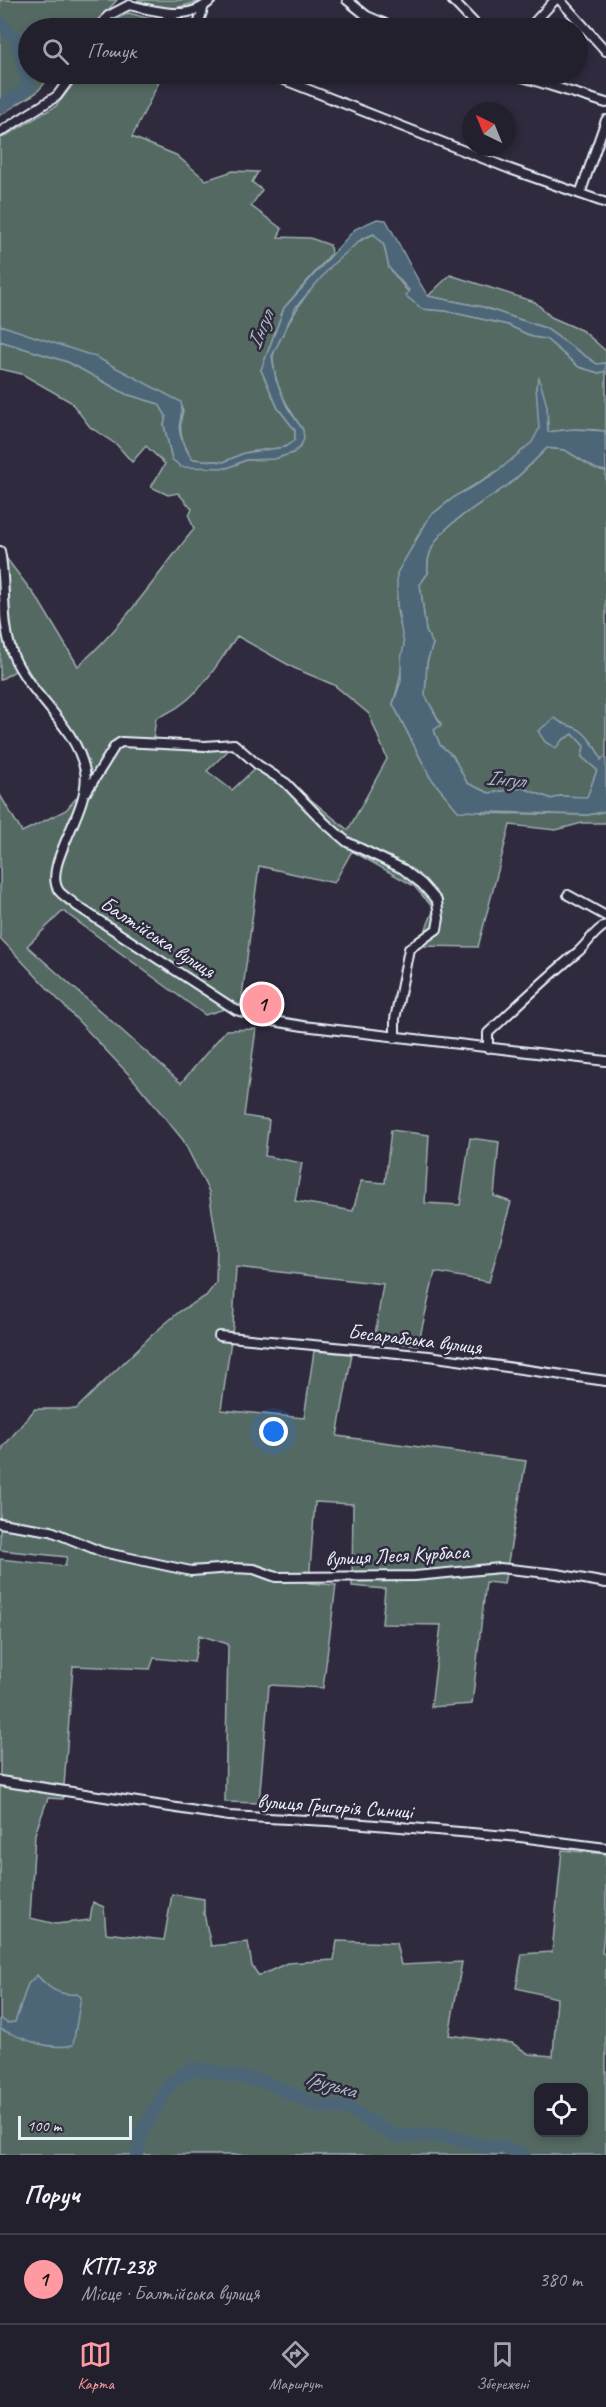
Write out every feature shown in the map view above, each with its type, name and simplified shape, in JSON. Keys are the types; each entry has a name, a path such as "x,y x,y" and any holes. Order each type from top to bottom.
{"street":[{"path":"200,18 203,9 212,0"},
{"path":"348,0 372,18"},
{"path":"452,0 469,18"},
{"path":"538,18 555,0"},
{"path":"560,0 576,18"},
{"path":"106,18 129,5 166,14 203,9"},
{"path":"166,14 171,18"},
{"path":"588,31 606,51"},
{"path":"0,132 57,96 66,84"},
{"path":"294,84 510,169 606,203"},
{"path":"545,84 606,103"},
{"path":"580,194 606,120"},
{"path":"0,551 5,630 13,655 27,679 73,740 85,769 87,791"},
{"path":"87,791 115,746 121,742 206,746 234,744 258,765 286,783 347,842 402,869 422,884 437,902 439,918 437,929 409,949 395,1019 395,1038"},
{"name":"Балтійська вулиця","path":"87,791 68,839 58,855 54,872 58,891 77,906 236,1010 273,1021 395,1038 606,1061"},
{"path":"567,896 606,916"},
{"path":"488,1048 488,1033 555,968 581,949 598,929 606,925"},
{"name":"Бесарабська вулиця","path":"219,1336 429,1356 606,1381"},
{"name":"вулиця Леся Курбаса","path":"0,1523 51,1531 102,1552 191,1571 254,1569 276,1577 415,1576 500,1568 557,1574 606,1583"},
{"name":"вулиця Григорія Синиці","path":"0,1781 229,1816 520,1837 606,1848"}],"green space":[{"path":"0,0 117,0 101,18 18,18 18,84 44,84 36,93 0,115"},
{"path":"137,0 204,0 165,11"},
{"path":"129,13 147,18 118,18"},
{"path":"73,84 158,84 132,137 176,155 206,180 233,171 258,172 252,182 262,190 251,206 282,229 278,237 310,238 330,245 331,254 284,308 261,370 278,408 295,430 295,440 285,447 244,453 224,462 192,459 182,436 180,424 183,410 42,341 0,325 0,139 56,106"},
{"path":"374,234 384,245 389,268 422,309 446,311 508,325 533,337 546,339 579,367 599,373 606,371 606,436 605,431 590,429 548,432 547,406 536,386 539,428 534,441 507,465 438,509 422,529 407,560 398,594 397,610 404,646 393,704 430,777 444,793 483,813 588,815 606,811 606,823 582,823 556,830 510,825 478,947 419,946 434,909 414,886 352,851 334,883 259,866 241,1004 205,1015 63,911 27,946 181,1083 226,1030 256,1029 244,1116 269,1120 265,1156 302,1163 295,1201 353,1211 361,1181 385,1183 391,1130 429,1135 425,1203 460,1205 470,1138 499,1142 494,1196 511,1202 489,1282 435,1272 418,1345 374,1341 383,1284 236,1267 233,1326 221,1410 304,1418 314,1351 352,1354 337,1436 526,1461 504,1584 486,1582 472,1704 431,1707 441,1625 382,1624 385,1589 352,1586 353,1504 315,1502 309,1583 336,1585 323,1688 269,1685 259,1803 225,1802 228,1644 199,1635 194,1662 154,1658 150,1669 73,1666 63,1799 48,1798 35,1834 30,1918 56,1924 90,1920 93,1902 104,1907 106,1933 164,1940 172,1894 204,1899 204,1914 211,1946 248,1942 252,1966 259,1976 287,1963 334,1960 337,1941 396,1943 401,1965 462,1962 449,2035 512,2043 529,2054 553,2056 557,1998 516,1988 522,1954 552,1952 562,1850 606,1854 606,1912 602,1953 606,1954 606,2155 0,2155 0,1559 65,1566 67,1557 0,1550 0,1457 3,1447 35,1409 76,1409 153,1334 180,1311 206,1296 216,1283 217,1242 209,1192 183,1140 134,1080 0,938 0,795 22,832 66,810 90,782 86,763 25,665 0,680 0,550 39,601 78,666 95,651 125,617 194,529 189,516 192,509 178,493 168,495 151,487 165,464 146,446 132,462 117,445 90,427 71,402 22,374 0,369 0,341 68,362 126,394 159,404 167,416 164,425 172,459 227,468 246,460 274,459 293,453 303,430 279,388 274,369 274,351 308,293 345,251","holes":["237,636 294,668 334,685 369,714 387,759 348,830 287,780 261,763 232,790 207,771 238,741 153,741 156,718 170,712 193,695 212,673"]},
{"path":"450,275 535,302 551,317 583,331 606,351 606,363 597,364 545,328 483,307 428,296"},
{"path":"547,448 565,450 596,469 606,471 606,756 601,760 593,744 584,734 555,718 562,740 573,734 584,746 582,757 597,770 587,798 560,796 552,799 523,788 489,793 467,783 453,756 440,745 434,730 441,724 425,695 427,662 433,644 426,631 420,584 428,573 429,557 435,543 457,519 513,481"}],"water":[{"path":"377,219 386,220 428,296 483,307 545,328 597,364 606,363 606,371 599,373 579,367 546,339 533,337 508,325 446,311 422,309 406,296 409,290 389,268 384,245 374,234 362,239 333,264 296,307 272,356 276,380 287,407 303,430 304,439 293,453 274,459 246,460 227,468 181,467 172,459 164,425 166,416 159,404 126,394 68,362 0,341 0,325 96,357 181,402 179,427 184,446 192,459 224,462 244,453 285,447 295,440 295,430 278,408 261,370 284,308 355,229"},
{"path":"539,378 547,406 548,432 573,429 605,431 606,471 596,469 565,450 547,448 513,481 457,519 445,530 435,543 429,557 428,573 420,584 426,631 433,644 427,662 425,695 441,725 434,730 440,745 453,756 467,783 489,793 523,788 552,799 560,796 587,797 597,770 582,757 584,746 573,734 562,740 556,748 545,742 538,731 555,718 581,731 593,744 601,760 606,756 606,811 588,815 458,811 430,777 393,704 401,681 401,659 404,645 397,606 397,573 430,516 457,495 491,477 532,442 539,429 536,386"},
{"path":"37,1975 54,1990 65,1994 77,1994 81,1997 73,2045 45,2045 0,2029 0,2018 7,2023 15,2022 28,1984"}],"waterway":[{"path":"0,22 18,43"},
{"path":"0,107 29,87 28,84"},
{"name":"Грузька","path":"137,2155 142,2131 171,2083 193,2068 266,2082 320,2107 347,2107 394,2136 441,2135 486,2147 502,2147 524,2155"}],"place":[{"name":"КТП-238","path":"262,1004"}],"water label":[{"name":"Інгул","path":"260,330"},
{"name":"Інгул","path":"505,779"}]}
